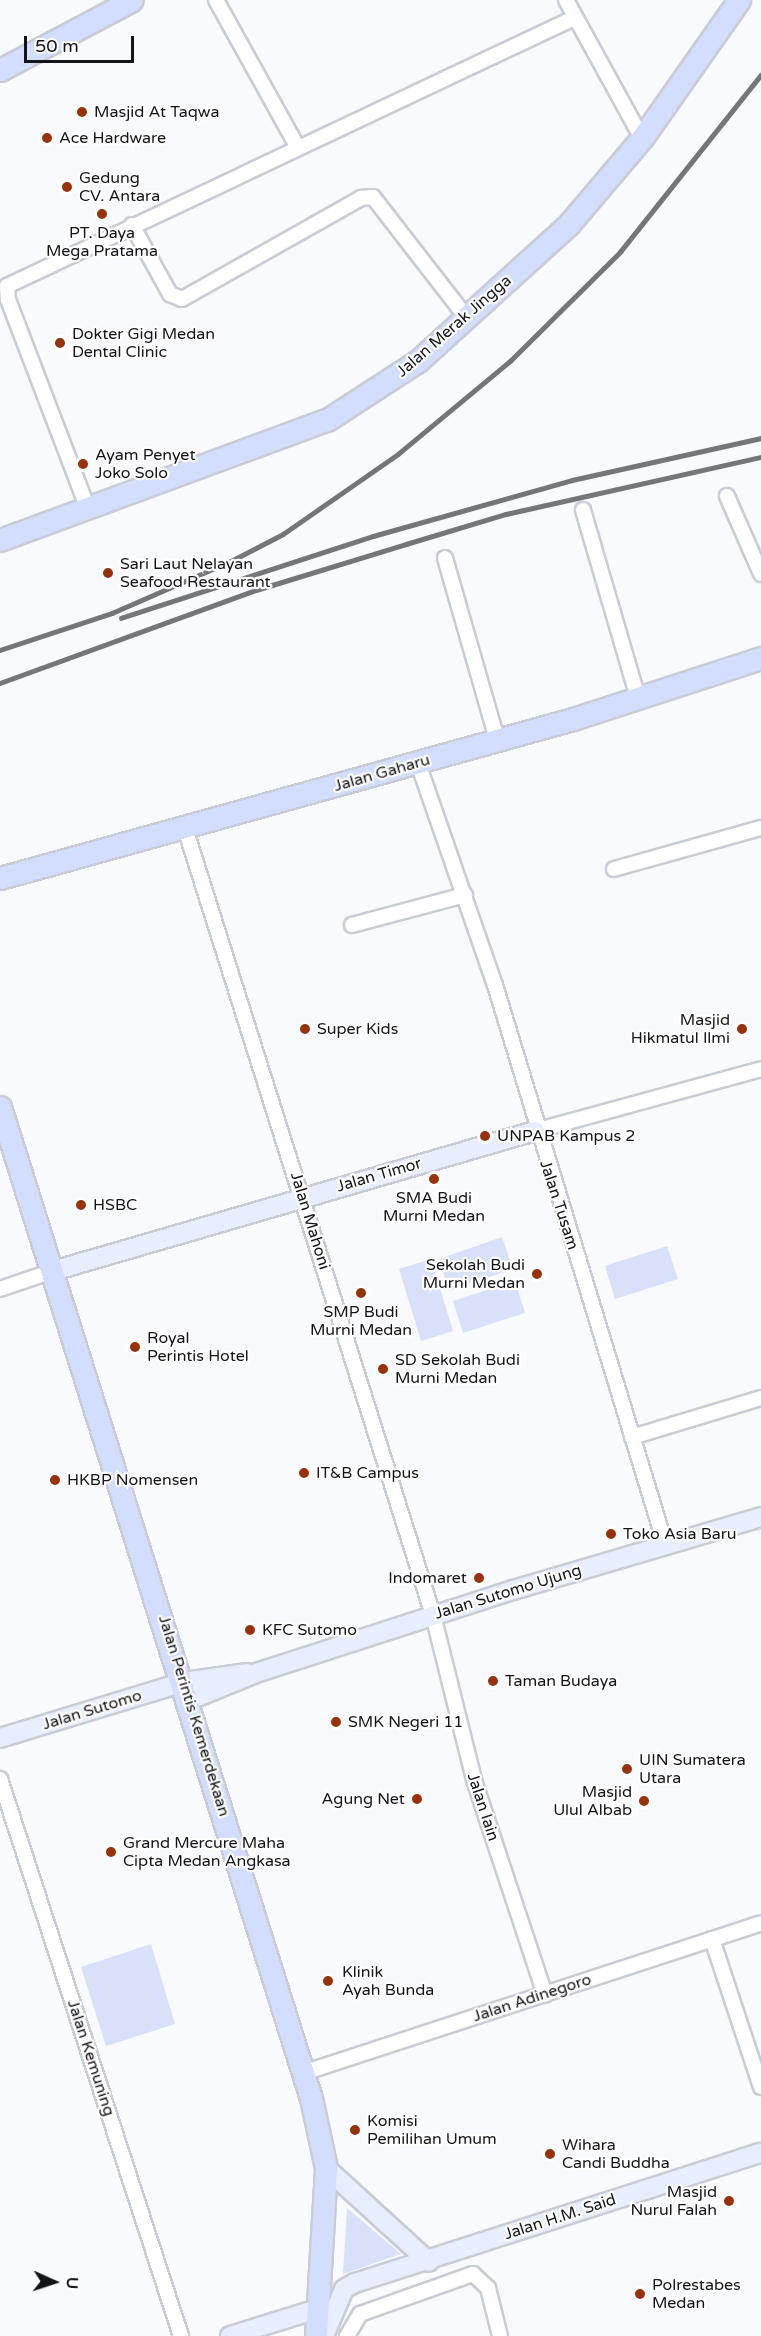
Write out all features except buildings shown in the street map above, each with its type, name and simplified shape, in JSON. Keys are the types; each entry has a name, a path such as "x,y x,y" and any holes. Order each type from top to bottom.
{"main road":[{"path":"0,70 132,0"},
{"name":"Jalan Merak Jingga","path":"0,540 327,420 418,361 569,224 642,138 739,0"},
{"name":"Jalan Gaharu","path":"0,878 418,763 638,698 761,658"},
{"name":"Jalan Perintis Kemerdekaan","path":"0,1107 62,1268 303,2073 326,2168 316,2336"}],"street":[{"path":"216,0 297,146"},
{"path":"566,0 642,138"},
{"path":"88,509 5,291 13,280 574,18"},
{"path":"132,225 170,294 182,299 362,198 373,197 467,318"},
{"path":"727,496 761,574"},
{"path":"583,510 638,698"},
{"path":"445,558 497,739"},
{"name":"Jalan Tusam","path":"418,763 465,895 536,1131 666,1544"},
{"name":"Jalan Mahoni","path":"185,828 433,1615"},
{"path":"615,869 761,828"},
{"path":"352,925 465,895"},
{"name":"Jalan Timor","path":"0,1289 62,1268 302,1196 761,1069"},
{"path":"632,1437 761,1398"},
{"name":"Jalan Sutomo Ujung","path":"187,1691 256,1673 433,1615 761,1517"},
{"name":"Jalan Iain","path":"433,1615 474,1780 545,1995"},
{"name":"Jalan Sutomo","path":"0,1738 187,1691"},
{"name":"Jalan Kemuning","path":"0,1779 181,2336"},
{"name":"Jalan Adinegoro","path":"303,2073 761,1923"},
{"path":"712,1939 761,2087"},
{"name":"Jalan H.M. Said","path":"324,2336 344,2289 759,2159"},
{"path":"326,2168 429,2262"},
{"path":"347,2336 360,2314 473,2274 488,2288 500,2336"},
{"path":"230,2336 317,2309"}],"shaded area":[{"path":"502,1237 513,1269 449,1291 439,1259"},
{"path":"667,1246 678,1279 615,1299 605,1266"},
{"path":"431,1259 453,1331 421,1341 399,1269"},
{"path":"515,1281 525,1313 463,1333 453,1301"},
{"path":"151,1944 175,2024 106,2046 81,1967"},
{"path":"347,2208 401,2254 343,2274"}],"railway":[{"path":"0,650 112,613 229,562 283,534 398,454 510,361 620,252 761,75"},
{"path":"121,618 373,536 572,480 761,438"},
{"path":"0,683 256,590 506,514 761,457"}],"place":[{"name":"Masjid At Taqwa","path":"82,112"},
{"name":"Ace Hardware","path":"47,138"},
{"name":"Gedung CV. Antara","path":"67,187"},
{"name":"PT. Daya Mega Pratama","path":"102,214"},
{"name":"Dokter Gigi Medan Dental Clinic","path":"60,343"},
{"name":"Ayam Penyet Joko Solo","path":"83,464"},
{"name":"Sari Laut Nelayan Seafood Restaurant","path":"108,573"},
{"name":"Super Kids","path":"305,1029"},
{"name":"Masjid Hikmatul Ilmi","path":"742,1029"},
{"name":"UNPAB Kampus 2","path":"485,1136"},
{"name":"SMA Budi Murni Medan","path":"434,1179"},
{"name":"HSBC","path":"81,1205"},
{"name":"Sekolah Budi Murni Medan","path":"537,1274"},
{"name":"SMP Budi Murni Medan","path":"361,1293"},
{"name":"Royal Perintis Hotel","path":"135,1347"},
{"name":"SD Sekolah Budi Murni Medan","path":"383,1369"},
{"name":"IT&B Campus","path":"304,1473"},
{"name":"HKBP Nomensen","path":"55,1480"},
{"name":"Toko Asia Baru","path":"611,1534"},
{"name":"Indomaret","path":"479,1578"},
{"name":"KFC Sutomo","path":"250,1630"},
{"name":"Taman Budaya","path":"493,1681"},
{"name":"SMK Negeri 11","path":"336,1722"},
{"name":"UIN Sumatera Utara","path":"627,1769"},
{"name":"Agung Net","path":"417,1799"},
{"name":"Masjid Ulul Albab","path":"644,1801"},
{"name":"Grand Mercure Maha Cipta Medan Angkasa","path":"111,1852"},
{"name":"Klinik Ayah Bunda","path":"328,1981"},
{"name":"Komisi Pemilihan Umum","path":"355,2130"},
{"name":"Wihara Candi Buddha","path":"550,2154"},
{"name":"Masjid Nurul Falah","path":"729,2201"},
{"name":"Polrestabes Medan","path":"640,2294"}]}
